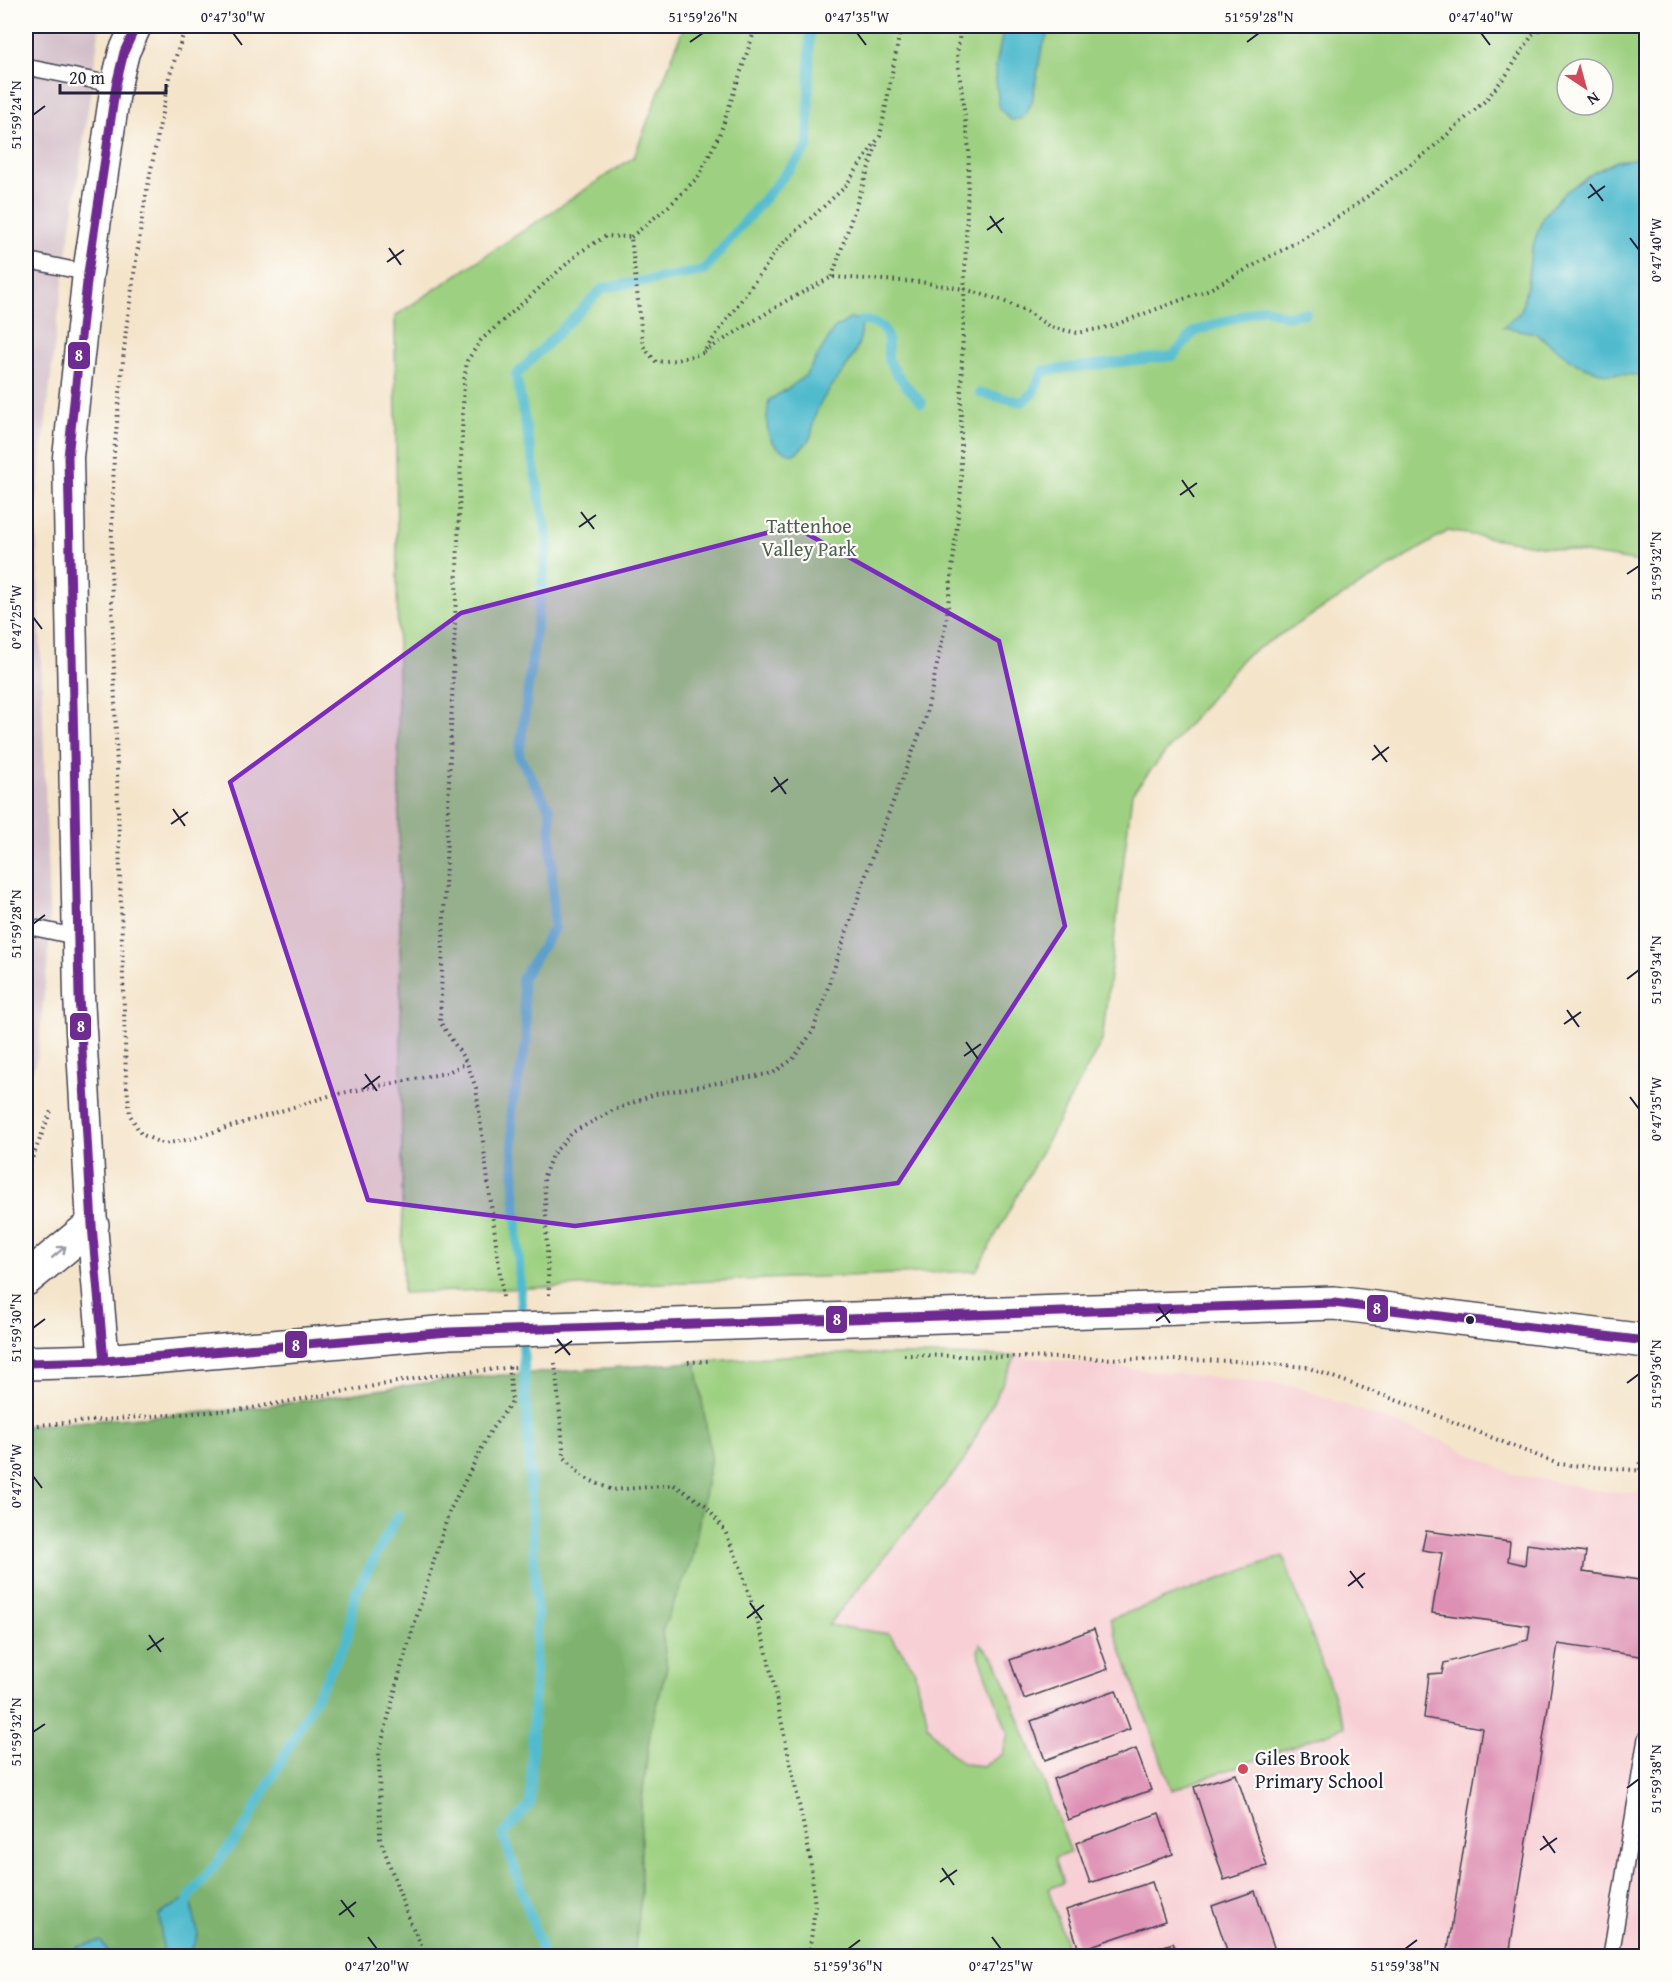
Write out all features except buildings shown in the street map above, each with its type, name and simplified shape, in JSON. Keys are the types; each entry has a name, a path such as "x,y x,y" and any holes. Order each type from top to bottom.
{"street":[{"path":"104,1361 92,1225 79,996 68,457 88,273 116,85 124,52 136,26"},
{"path":"26,1279 92,1225"},
{"path":"26,1363 104,1361 449,1332 1334,1303 1647,1341"}],"lane":[{"path":"26,67 116,85"},
{"path":"26,260 88,273"},
{"path":"26,926 78,937"},
{"path":"1611,1956 1647,1738"}],"path":[{"path":"186,26 169,77 144,206 126,330 114,453 111,566 129,1115 141,1134 163,1144 191,1138 332,1095 446,1073 467,1063"},
{"path":"503,1300 476,1088 467,1063 440,1022 464,381 467,361 482,340 580,252 606,236 631,237 670,205 699,176 721,130 756,26"},
{"path":"832,277 880,136 901,26"},
{"path":"549,1297 544,1176 552,1155 573,1132 612,1111 655,1094 773,1073 793,1059 813,1031 875,848 926,720 946,623 961,490 961,391 969,150 957,54 961,26"},
{"path":"631,237 643,346 656,362 703,353 786,301 832,277 920,282 964,289 1000,300 1028,312 1050,327 1078,333 1112,326 1210,289 1350,210 1430,150 1485,100 1507,74 1533,34 1547,26"},
{"path":"1637,26 1647,28"},
{"path":"703,353 782,245 844,188 880,136"},
{"path":"555,1354 564,1457 583,1477 612,1490 674,1485 705,1505 725,1531 740,1566 766,1649 810,1856 815,1907 809,1956"},
{"path":"897,1355 1235,1361 1306,1367 1423,1410 1558,1464 1647,1471"},
{"path":"427,1956 410,1922 380,1838 379,1753 402,1664 449,1512 491,1430 512,1402 508,1357"},
{"path":"684,1362 719,1360"},
{"path":"26,1426 246,1409 436,1375"},
{"path":"1640,1470 1647,1414"}],"highlighted area":[{"path":"793,526 999,641 1065,926 898,1183 575,1226 368,1200 230,782 461,613"}],"shaded area":[{"path":"26,26 100,26 57,324 36,507 50,939 37,1059 26,1086"},
{"name":"Giles Brook Primary School","path":"1016,1356 1294,1386 1438,1439 1513,1474 1603,1491 1646,1493 1646,1956 856,1956 828,1625 963,1462"}],"green space":[{"name":"Tattenhoe Valley Park","path":"684,26 1646,26 1646,563 1448,531 1244,657 1132,793 1102,1041 976,1271 403,1293 395,316 634,157"},
{"path":"813,1354 1016,1356 963,1462 828,1625 889,1634 914,1668 928,1726 947,1750 964,1764 984,1766 1003,1754 1008,1733 978,1652 980,1644 996,1660 1071,1852 1055,1858 1063,1883 1048,1889 1070,1956 26,1956 26,1426 246,1409 461,1378"},
{"path":"696,1362 711,1457 692,1560 662,1631 667,1667 650,1732 641,1808 641,1897 634,1956 26,1956 26,1426 246,1409 461,1378"},
{"path":"1283,1556 1345,1727 1172,1790 1110,1619"}],"water":[{"path":"1004,26 1052,26 1042,47 1032,102 1023,118 1011,120 999,108 995,71"},
{"path":"1646,157 1646,375 1605,374 1577,364 1535,333 1503,327 1521,311 1531,251 1543,217 1564,193 1593,173 1617,161"},
{"path":"851,318 861,321 861,334 853,356 819,406 808,442 794,454 784,451 777,447 769,434 767,418 769,400 806,375 834,329"},
{"path":"190,1896 198,1934 189,1956 164,1956 159,1915"},
{"path":"101,1941 111,1956 73,1956 77,1947"}],"waterway":[{"path":"541,1956 541,1947 503,1834 530,1805 537,1617 511,1110 527,1042 522,979 554,928 550,810 519,756 548,540 516,375 603,288 703,271 808,147 812,26"},
{"path":"980,393 1022,402 1032,394 1043,371 1173,356 1194,332 1264,308 1285,316 1306,313"},
{"path":"861,321 879,325 885,331 889,361 900,379 922,403"},
{"path":"186,1907 190,1896 244,1829 347,1640 354,1596 398,1515"}],"transit line":[{"name":"8","path":"104,1361 92,1225 79,996 68,457 88,273 116,85 124,52 136,26"},
{"name":"8","path":"26,1363 104,1361 449,1332 1334,1303 1646,1341"}],"place":[{"name":"Giles Brook Primary School","path":"1243,1769"}]}
